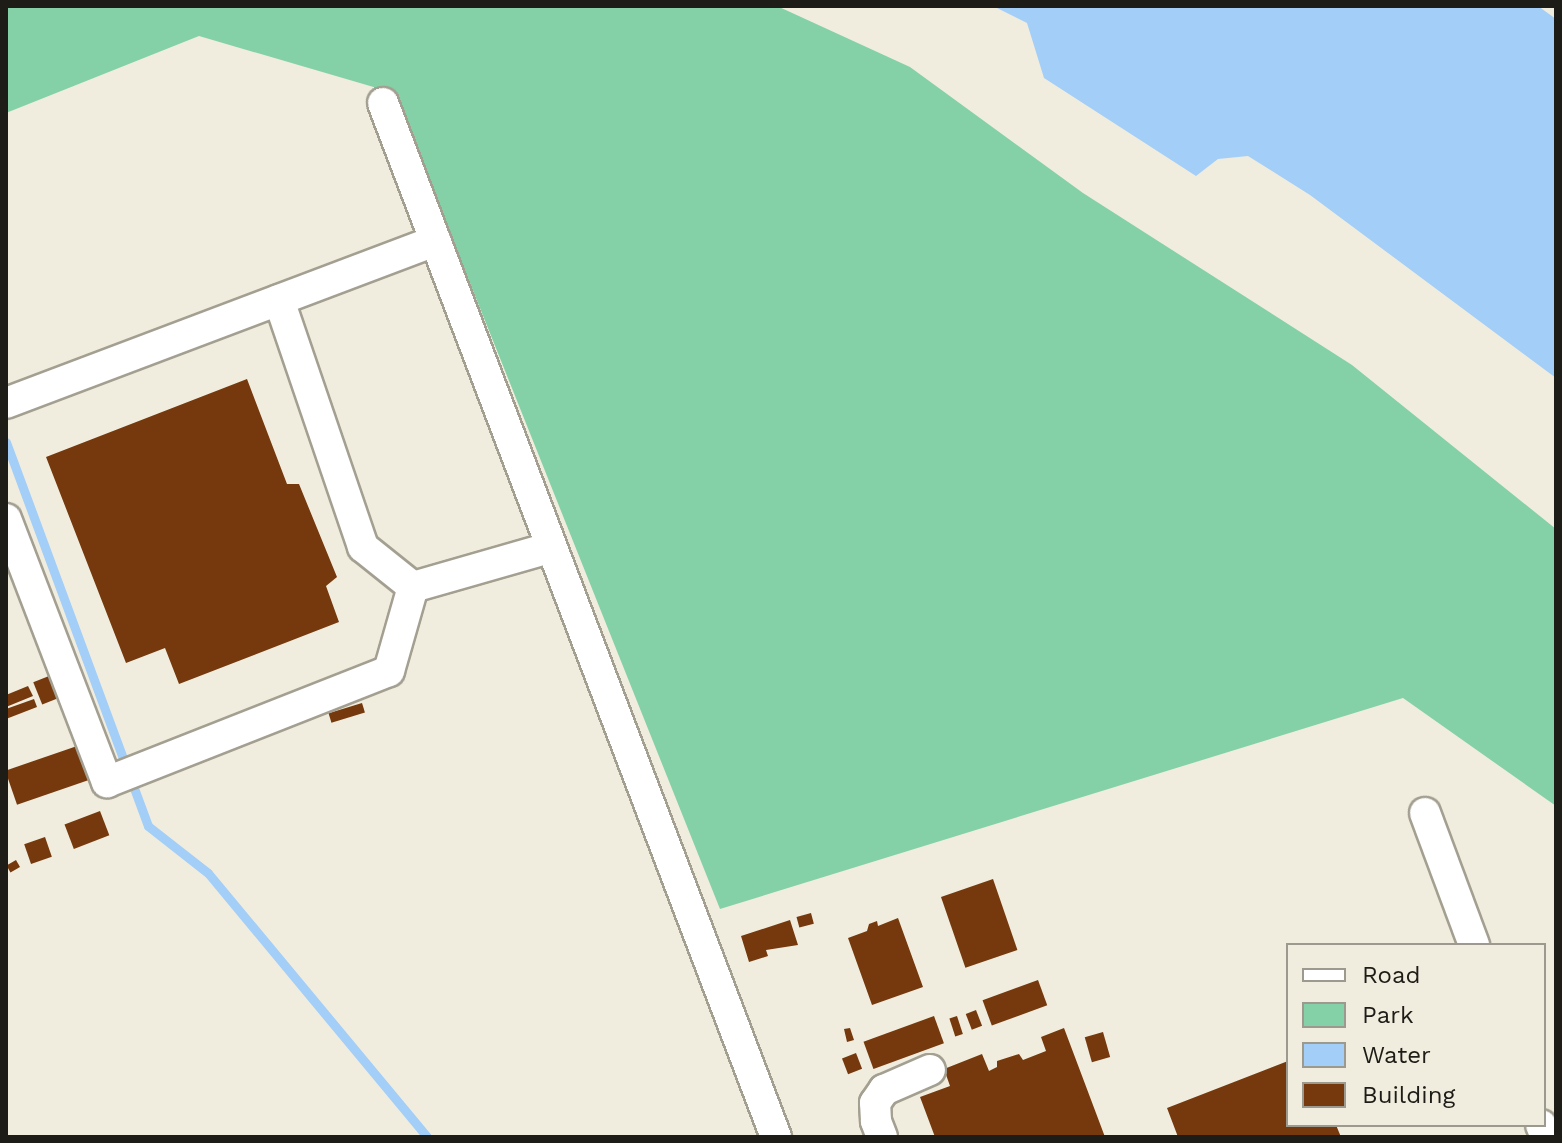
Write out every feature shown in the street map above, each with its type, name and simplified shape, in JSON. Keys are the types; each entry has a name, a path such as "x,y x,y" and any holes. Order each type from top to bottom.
{"street":[{"path":"383,103 549,548 776,1137"},
{"path":"6,403 435,241"},
{"path":"279,300 363,547 413,587"},
{"path":"6,519 16,578 107,782 389,671 413,587"},
{"path":"413,587 549,548"},
{"path":"1425,813 1473,943"},
{"path":"882,1137 876,1121 875,1103 884,1090 930,1070"}],"green space":[{"path":"6,6 777,6 910,67 1083,193 1352,365 1556,529 1556,806 1403,698 720,909 394,93 199,36 6,113"}],"water":[{"path":"993,6 1538,6 1556,19 1556,378 1310,195 1248,156 1218,159 1196,176 1044,78 1027,23"}],"building":[{"path":"247,379 287,484 299,484 337,577 326,586 339,622 179,684 165,648 126,663 46,457"},
{"path":"49,676 58,698 42,705 33,682"},
{"path":"28,686 33,696 6,707 6,695"},
{"path":"34,699 37,707 6,719 6,709"},
{"path":"362,703 365,713 331,723 329,713"},
{"path":"80,745 92,779 17,805 6,770"},
{"path":"100,811 109,835 74,849 65,825"},
{"path":"45,837 52,857 31,864 24,844"},
{"path":"16,860 20,867 10,872 6,866"},
{"path":"993,879 1017,950 965,968 941,897"},
{"path":"811,913 814,924 799,928 797,917"},
{"path":"898,918 923,987 872,1005 848,938 867,931 869,924 877,921 878,926"},
{"path":"790,920 798,945 766,950 768,956 749,962 741,936"},
{"path":"1038,980 1047,1005 992,1026 983,1000"},
{"path":"976,1010 982,1026 972,1030 966,1014"},
{"path":"934,1016 944,1043 873,1069 864,1042"},
{"path":"957,1016 963,1034 955,1037 949,1018"},
{"path":"850,1028 854,1040 847,1042 844,1029"},
{"path":"1064,1028 1105,1137 935,1137 920,1097 950,1086 944,1069 982,1054 989,1071 997,1067 997,1061 1019,1054 1023,1060 1046,1051 1041,1037"},
{"path":"1103,1032 1110,1057 1092,1062 1085,1037"},
{"path":"856,1053 862,1069 848,1074 842,1058"},
{"path":"1286,1062 1286,1127 1337,1127 1341,1137 1178,1137 1167,1108"}],"waterway":[{"path":"6,442 148,826 208,873 427,1137"}]}
